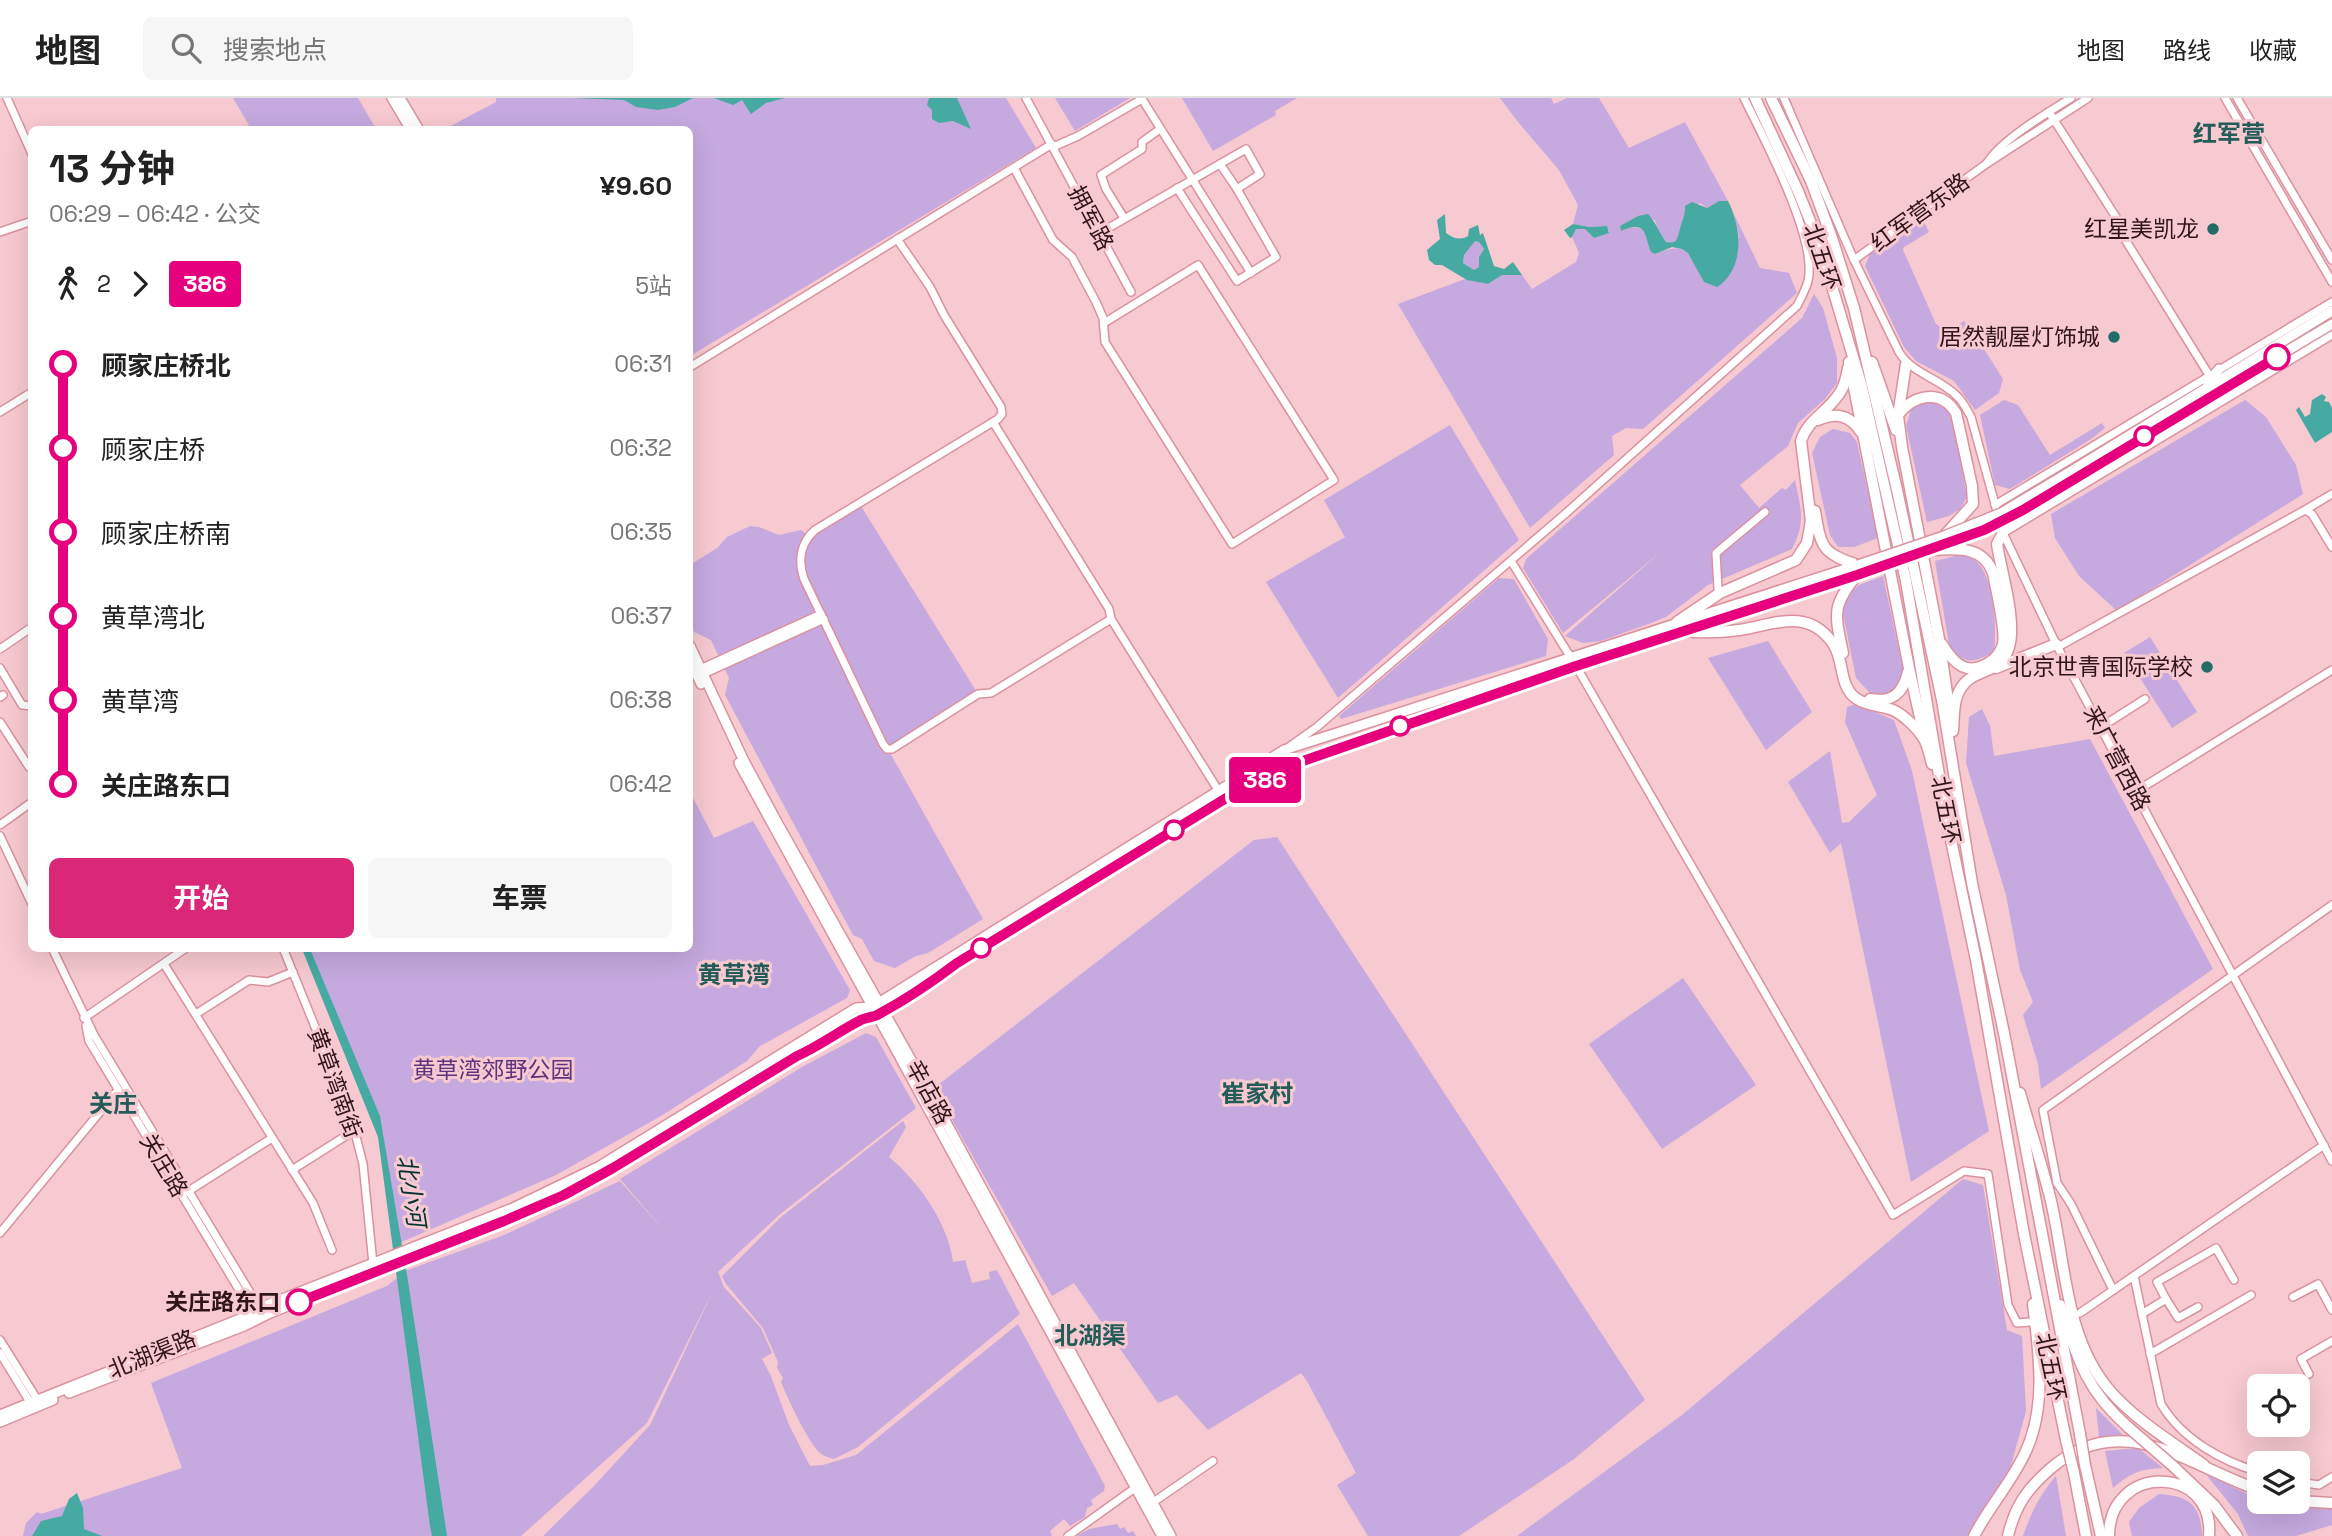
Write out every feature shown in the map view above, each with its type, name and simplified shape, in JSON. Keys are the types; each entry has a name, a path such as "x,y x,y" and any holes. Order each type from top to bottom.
{"highway":[{"name":"北五环","path":"1755,98 1815,235 1862,387 1906,581 1946,816 1976,960 2024,1234 2086,1536"},
{"name":"北五环","path":"1776,100 1811,181 1854,308 1897,491 1939,687 1972,883 2004,1033 2046,1263 2101,1536"},
{"path":"1854,308 1902,447"},
{"path":"1849,340 1849,364 1909,668 1946,816"},
{"path":"1678,627 1720,593 1796,560 1807,543 1811,521 1801,441 1811,422 1838,397 1845,383 1849,364"},
{"path":"1906,364 1898,416 1939,639 1953,731 1959,805"},
{"path":"1898,416 1913,400 1931,396 1951,404 1956,413 1972,486 1973,504 1944,536"},
{"path":"1863,434 1848,418 1840,414 1817,420 1808,431 1804,444 1815,514 1825,548 1858,570 1840,598 1836,615 1848,677 1853,688 1867,699 1882,701 1905,686 1909,668"},
{"path":"1995,669 2009,649 2011,637 2006,589 1997,544 2003,533"},
{"path":"1927,550 1966,550 1983,556 1990,563 2003,643 1995,659 1980,668 1971,669 1950,658 1939,639"},
{"path":"1678,627 1711,634 1782,621 1800,621 1813,625 1826,634 1835,646 1846,686 1855,698 1894,711 1905,718 1925,740"},
{"path":"1953,731 1956,698 1960,688 1976,675 2057,646"},
{"path":"2004,1033 2051,1200 2074,1322 2089,1358 2110,1391 2134,1415 2204,1465"},
{"path":"1974,1536 2026,1452 2038,1415 2039,1368 2024,1234"},
{"path":"2046,1263 2087,1380 2108,1409 2214,1505 2235,1533"},
{"path":"2008,1536 2018,1505 2036,1481 2060,1459 2101,1443 2125,1440 2157,1447 2247,1486"},
{"path":"2109,1536 2115,1508 2129,1491 2148,1482 2170,1481 2190,1489 2203,1505 2210,1522 2209,1536"},
{"path":"2310,1502 2332,1503"}],"main road":[{"path":"392,98 409,126"},
{"path":"400,98 417,126"},
{"path":"384,1264 539,1207 587,1183 862,1019 1284,750 1927,550 2002,522 2205,389 2332,311"},
{"path":"1858,570 2001,513 2215,394 2332,324"},
{"path":"2205,389 2219,369"},
{"path":"2215,394 2245,386"},
{"name":"辛店路","path":"693,655 699,673"},
{"path":"878,1009 931,984 957,963 1241,789 1303,761 1573,662"},
{"name":"辛店路","path":"693,664 1104,1424 1171,1536"},
{"name":"北湖渠路","path":"256,1315 373,1264 384,1264"},
{"name":"北湖渠路","path":"35,1403 384,1264"},
{"path":"0,1415 35,1403"},
{"path":"0,1422 35,1403"},
{"name":"辛店路","path":"1104,1424 1162,1536"}],"street":[{"path":"7,98 28,145"},
{"name":"拥军路","path":"1026,98 1131,292"},
{"path":"1284,750 1317,727 1511,561 1797,306 1808,280 1809,257 1786,186 1744,98"},
{"name":"红军营东路","path":"1986,164 1992,155 2071,98"},
{"name":"红军营东路","path":"1854,260 1986,164 2088,98"},
{"path":"2225,98 2332,282"},
{"path":"2237,98 2332,260"},
{"path":"693,365 1014,168 1052,146 1078,136 1142,99 1251,273"},
{"path":"1776,100 1906,364"},
{"path":"2049,112 2121,225 2123,236 2209,375"},
{"path":"1124,218 1106,189 1101,175 1142,149 1142,142 1160,130"},
{"path":"1098,234 1246,149 1261,174 1237,190"},
{"path":"1177,188 1237,281 1276,257 1220,164"},
{"path":"1014,168 1053,240 1072,257 1096,302 1104,323 1105,342 1232,544 1334,481 1198,265 1104,323"},
{"path":"0,232 28,222"},
{"path":"897,239 930,287 944,315 1001,407 1002,414 808,537 800,557 800,567 883,744 887,749 892,749 978,694 991,693 1111,619"},
{"path":"1995,505 2332,302"},
{"path":"2003,533 2332,335"},
{"name":"来广营西路","path":"1906,364 1949,389 1964,404 2003,533 2057,646 2332,1161"},
{"path":"0,412 28,395"},
{"path":"993,422 1218,790"},
{"path":"2057,646 2332,494"},
{"path":"2305,510 2312,514 2332,547"},
{"path":"1718,589 1716,553 1765,512"},
{"path":"1511,561 1573,662 1894,1215 1965,1171 1988,1174 2008,1306 2017,1323 2031,1322"},
{"path":"699,673 823,616"},
{"path":"0,649 28,630"},
{"path":"0,668 22,705 28,706"},
{"path":"2135,792 2332,670"},
{"path":"2101,727 2145,699"},
{"path":"0,722 28,765"},
{"path":"0,738 8,733"},
{"path":"0,825 28,805"},
{"path":"0,836 28,896"},
{"path":"2113,1290 2071,1204 2057,1182 2043,1110 2332,905"},
{"path":"54,952 85,1018 180,952"},
{"name":"黄草湾南街","path":"285,952 355,1130 363,1164 373,1264"},
{"path":"164,964 313,1203 331,1250"},
{"path":"196,1014 249,981 268,982 293,972"},
{"name":"关庄路","path":"85,1018 89,1041 185,1194"},
{"name":"关庄路","path":"85,1018 256,1315"},
{"path":"0,1233 118,1090"},
{"path":"292,1170 355,1130"},
{"path":"185,1194 272,1138"},
{"path":"2080,1313 2323,1145"},
{"path":"2198,1307 2178,1318 2157,1282 2216,1248 2234,1280"},
{"path":"2134,1276 2161,1404 2171,1420 2208,1451 2247,1467"},
{"path":"2293,1297 2318,1284 2332,1310"},
{"path":"2150,1354 2252,1295"},
{"path":"2142,1314 2166,1299"},
{"path":"0,1340 35,1403"},
{"path":"2309,1374 2301,1359 2332,1341"},
{"path":"0,1353 35,1403"},
{"path":"1152,1503 1213,1461"},
{"path":"2310,1484 2319,1485 2332,1477"},
{"path":"1068,1536 1135,1488"}],"green space":[{"path":"233,98 358,98 374,126 247,126"},
{"path":"496,98 1006,98 1036,148 693,354 693,126 451,126 496,102"},
{"path":"1055,98 1130,98 1075,131"},
{"path":"1182,98 1297,98 1275,111 1276,115 1213,151"},
{"path":"1500,98 1551,98 1554,104 1567,98 1599,98 1629,148 1685,122 1728,201 1719,201 1707,208 1700,203 1686,220 1678,239 1671,243 1666,242 1658,232 1655,220 1638,216 1620,226 1621,231 1640,229 1655,254 1675,249 1687,252 1704,282 1739,237 1734,214 1760,268 1789,273 1797,293 1643,429 1626,428 1612,436 1614,455 1530,528 1398,304 1465,279 1488,284 1502,275 1522,275 1532,289 1576,262 1579,253 1572,237 1576,229 1585,229 1594,238 1609,232 1607,226 1573,224 1578,205 1559,170"},
{"path":"1922,218 1929,232 1903,250 1936,324 1947,331 1964,321 2003,379 1999,393 1975,410 1954,381 1916,361 1904,347 1865,266 1870,254"},
{"path":"1475,241 1484,249 1479,257 1479,267 1474,270 1463,263 1464,255"},
{"path":"1814,294 1823,308 1837,358 1837,383 1825,399 1798,423 1788,446 1740,485 1759,508 1782,488 1786,490 1795,480 1801,523 1792,549 1708,585 1666,617 1651,623 1601,641 1583,643 1565,636 1663,550 1563,633 1523,568 1526,559 1802,318"},
{"path":"2004,400 2018,405 2050,455 2102,423 2105,428 2010,489 1995,485 1980,415"},
{"path":"2245,400 2266,417 2296,465 2303,494 2117,611 2079,576 2055,538 2051,514"},
{"path":"1923,402 1940,404 1952,416 1967,497 1960,509 1949,516 1927,522 1906,426 1911,410"},
{"path":"1450,425 1519,540 1338,698 1266,582 1345,537 1324,500"},
{"path":"1833,429 1850,433 1857,442 1878,538 1854,547 1838,547 1830,535 1812,453 1820,437"},
{"path":"859,503 978,694 889,751 983,919 928,953 916,956 895,968 874,961 862,939 853,935 725,695 729,678 711,640 693,630 693,563 717,548 727,537 750,526 779,535 801,530 808,536"},
{"path":"1963,554 1976,562 1988,581 1995,631 1994,652 1971,660 1961,658 1950,650 1935,561"},
{"path":"1883,576 1904,674 1896,689 1884,697 1871,694 1856,678 1842,609 1849,593 1859,585"},
{"path":"1499,578 1514,579 1548,639 1546,656 1341,719 1339,716"},
{"path":"2150,637 2197,712 2172,728 2124,653"},
{"path":"1768,641 1812,712 1766,750 1708,658"},
{"path":"1856,704 1894,720 1912,771 1989,1131 1911,1182 1841,843 1830,853 1788,782 1830,751 1842,823 1849,822 1877,795 1845,722 1847,707"},
{"path":"1982,709 1990,726 1994,756 2090,739 2213,969 2041,1089 2038,1064 2023,1015 2033,1002 2020,970 2006,895 1966,763 1969,717"},
{"name":"黄草湾郊野公园","path":"693,798 714,838 753,821 850,990 847,998 760,1046 747,1061 661,1116 556,1175 397,1244 383,1133 308,952 693,952"},
{"path":"1277,837 1645,1400 1574,1459 1459,1536 1368,1536 1337,1485 1356,1473 1301,1373 1208,1430 1177,1395 1158,1403 1074,1283 1052,1296 934,1088 1254,840"},
{"path":"1683,978 1756,1085 1662,1149 1589,1044"},
{"path":"866,1033 876,1037 916,1108 779,1215 718,1272 724,1287 761,1328 772,1353 762,1359 789,1425 810,1466 856,1455 1018,1324 1105,1486 1104,1491 1091,1500 1093,1505 1087,1508 1085,1517 1070,1526 1064,1519 1050,1531 1052,1536 543,1536 650,1425 715,1287 647,1423 521,1536 23,1536 26,1523 37,1512 41,1514 182,1468 151,1383 387,1286 405,1271 504,1235 620,1181 667,1234 620,1179 802,1067"},
{"path":"903,1121 906,1127 889,1157 911,1178 930,1204 945,1233 953,1262 965,1260 972,1283 990,1279 989,1272 997,1270 1020,1314 858,1447 834,1459 821,1453 809,1438 781,1382 783,1378 777,1368 778,1362 763,1328 722,1276 781,1217"},
{"path":"1963,1179 1983,1185 2007,1330 2022,1336 2026,1411 2010,1469 1967,1536 1517,1536 1682,1415"},
{"path":"2096,1408 2123,1435 2099,1437"},
{"path":"2138,1448 2163,1468 2136,1473 2113,1488 2105,1451"},
{"path":"2204,1472 2247,1494 2247,1514 2310,1514 2310,1508 2332,1508 2332,1525 2296,1536 2248,1536 2238,1514"},
{"path":"2056,1476 2066,1536 2023,1536 2036,1504"},
{"path":"2159,1494 2178,1497 2191,1504 2199,1517 2202,1536 2132,1536 2129,1522 2139,1508"},
{"path":"1117,1524 1120,1529 1124,1527 1128,1533 1133,1531 1136,1536 1077,1536 1089,1529"}],"water":[{"path":"572,98 693,98 675,107 658,110 636,107 624,100"},
{"path":"714,98 785,98 766,103 751,114 742,100 733,105"},
{"path":"929,98 957,98 971,129 953,121 939,123 932,119 932,110 927,105"},
{"path":"1719,201 1728,201 1733,212 1738,247 1732,270 1717,287 1704,282 1688,253 1682,249 1672,247 1655,254 1651,252 1643,230 1635,227 1621,231 1620,226 1638,216 1648,214 1666,242 1673,242 1677,238 1685,206 1692,202 1707,208"},
{"path":"1445,214 1446,233 1456,238 1468,236 1469,229 1478,225 1494,266 1504,269 1513,262 1522,275 1502,275 1488,284 1467,280 1442,265 1435,265 1429,260 1427,250 1440,239 1437,220","holes":["1475,241 1484,249 1479,257 1479,267 1474,270 1463,263 1464,255"]},
{"path":"1573,224 1607,226 1609,233 1594,238 1585,229 1576,229 1570,238 1564,230"},
{"path":"2322,394 2326,397 2324,401 2329,402 2332,408 2332,432 2315,443 2296,410 2299,407 2305,417 2310,414 2312,400"},
{"name":"北小河","path":"303,952 311,952 380,1116 447,1536 432,1536 430,1526 378,1137"},
{"path":"77,1493 83,1508 84,1529 102,1536 32,1536 41,1521 62,1516 69,1499"}],"bus line":[{"name":"386","path":"299,1302 539,1207 587,1183 797,1056 862,1019 876,1016 895,1006 931,984 957,963 1241,789 1344,746 1984,530 2023,510 2277,357"}],"place":[{"name":"红星美凯龙","path":"2213,229"},
{"name":"居然靓屋灯饰城","path":"2114,337"},
{"name":"北京世青国际学校","path":"2207,667"},
{"name":"关庄路东口","path":"299,1302"}],"district":[{"name":"红军营","path":"2229,134"},
{"name":"黄草湾","path":"734,975"},
{"name":"崔家村","path":"1257,1094"},
{"name":"关庄","path":"113,1104"},
{"name":"北湖渠","path":"1090,1336"}]}
